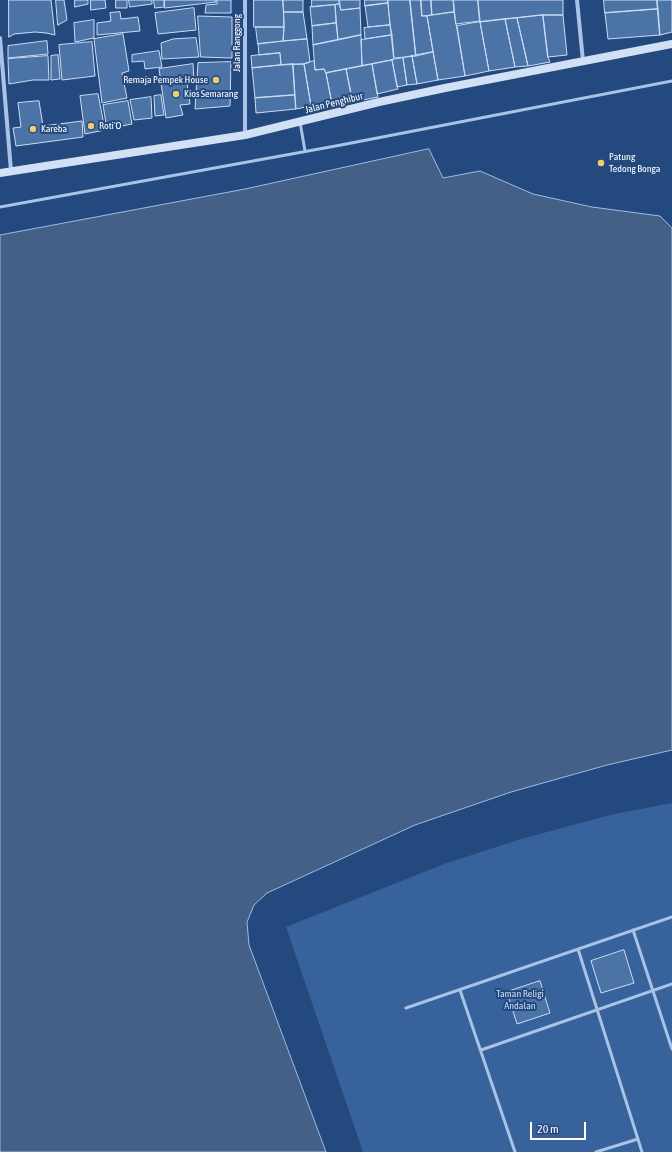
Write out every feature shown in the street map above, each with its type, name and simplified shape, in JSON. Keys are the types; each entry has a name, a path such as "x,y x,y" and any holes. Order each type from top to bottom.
{"main road":[{"name":"Jalan Penghibur","path":"0,173 245,135 445,88 672,44"}],"street":[{"name":"Jalan Ranggong","path":"245,0 245,135"},
{"path":"577,0 583,61"},
{"path":"0,38 10,172"}],"lane":[{"path":"0,207 341,145 672,81"},
{"path":"300,121 305,151"},
{"path":"406,1008 672,917"},
{"path":"633,930 672,1049"},
{"path":"578,949 642,1152"},
{"path":"481,1050 672,984"},
{"path":"460,990 515,1152"},
{"path":"596,1152 638,1139"}],"green space":[{"name":"Taman Religi Andalan","path":"672,803 672,1152 363,1152 286,927 444,864 521,839 614,814"}],"shaded area":[{"path":"429,149 443,178 480,171 533,194 592,207 660,216 672,228 672,750 607,765 511,792 415,825 267,893 254,905 247,922 249,945 326,1152 0,1152 0,235 245,189"}],"building":[{"path":"9,0 51,0 55,35 35,32 14,34 9,37"},
{"path":"56,0 64,0 67,20 58,25"},
{"path":"75,0 88,0 88,4 75,7"},
{"path":"91,0 105,0 106,8 91,10"},
{"path":"116,0 127,0 127,8 116,8"},
{"path":"129,0 152,0 152,4 130,7"},
{"path":"154,0 164,0 164,7 155,8"},
{"path":"165,0 216,0 216,2 165,8"},
{"path":"217,0 231,0 231,13 205,13 206,5 217,4"},
{"path":"254,0 283,0 284,27 254,27"},
{"path":"283,0 303,0 303,12 284,12"},
{"path":"312,0 339,0 339,4 312,7"},
{"path":"340,0 360,0 360,8 341,10"},
{"path":"365,0 388,0 388,3 365,6"},
{"path":"388,0 410,0 416,56 394,58"},
{"path":"410,0 421,0 422,16 427,16 433,52 416,56"},
{"path":"421,0 431,0 432,15 422,16"},
{"path":"431,0 453,0 454,12 432,15"},
{"path":"454,0 478,0 480,21 456,24"},
{"path":"478,0 563,0 563,15 543,15 480,22"},
{"path":"604,0 657,0 658,9 605,13"},
{"path":"657,0 672,0 672,32 660,35"},
{"path":"388,3 390,25 368,27 365,6"},
{"path":"339,4 341,10 360,8 361,35 338,40 335,5"},
{"path":"335,5 336,23 312,26 310,7"},
{"path":"194,8 196,30 158,34 155,13"},
{"path":"658,9 660,35 608,39 605,13"},
{"path":"120,12 121,19 138,17 140,31 97,35 97,23 111,21 110,13"},
{"path":"284,12 303,12 307,39 283,41"},
{"path":"454,12 465,76 438,80 427,16"},
{"path":"543,15 548,57 550,62 528,66 517,18"},
{"path":"543,15 563,15 567,55 548,57"},
{"path":"198,16 232,17 232,58 201,57"},
{"path":"517,18 528,66 515,67 505,19"},
{"path":"505,19 515,67 489,71 480,22"},
{"path":"94,20 94,38 75,42 74,23"},
{"path":"480,22 489,71 465,76 457,26"},
{"path":"336,23 338,40 313,45 312,26"},
{"path":"390,25 392,35 365,39 364,28"},
{"path":"256,27 284,27 283,41 258,44"},
{"path":"123,34 129,71 122,73 127,98 102,103 94,39"},
{"path":"361,35 362,66 326,73 324,69 315,70 313,45"},
{"path":"392,35 394,58 392,60 362,66 361,40"},
{"path":"196,38 199,57 162,59 161,43 173,39"},
{"path":"307,39 310,62 304,64 281,65 280,53 259,55 258,44"},
{"path":"47,41 48,54 8,58 8,46"},
{"path":"92,42 95,76 62,80 59,45"},
{"path":"159,51 162,67 145,69 144,61 132,62 132,55"},
{"path":"433,52 438,80 417,84 412,56"},
{"path":"280,53 281,65 252,68 251,56"},
{"path":"58,55 60,79 51,80 51,56"},
{"path":"48,56 49,80 33,80 9,84 8,59"},
{"path":"412,56 417,84 407,85 403,58"},
{"path":"403,58 407,85 397,87 392,60"},
{"path":"392,60 398,89 377,94 372,64"},
{"path":"314,61 315,70 324,69 326,73 332,104 311,106 304,64"},
{"path":"231,62 230,106 195,109 198,63"},
{"name":"Kios Semarang","path":"193,64 194,81 187,83 190,104 180,105 183,115 166,118 159,69"},
{"path":"293,64 304,64 311,106 296,109"},
{"path":"293,64 295,95 255,98 252,68"},
{"path":"372,64 378,97 353,102 346,69"},
{"path":"346,69 352,100 332,104 326,73"},
{"path":"98,94 105,130 85,134 80,96"},
{"path":"161,95 164,115 155,116 154,96"},
{"path":"295,95 296,109 256,113 255,98"},
{"path":"151,97 152,118 134,120 130,100"},
{"path":"39,101 43,126 82,121 83,137 16,146 13,128 21,127 18,103"},
{"path":"128,101 132,124 107,129 103,105"},
{"path":"624,950 634,983 601,993 591,961"},
{"path":"540,981 550,1013 517,1024 507,992"}],"place":[{"name":"Remaja Pempek House","path":"216,80"},
{"name":"Kios Semarang","path":"176,94"},
{"name":"Roti'O","path":"91,126"},
{"name":"Kareba","path":"33,129"},
{"name":"Patung Tedong Bonga","path":"601,163"}]}
